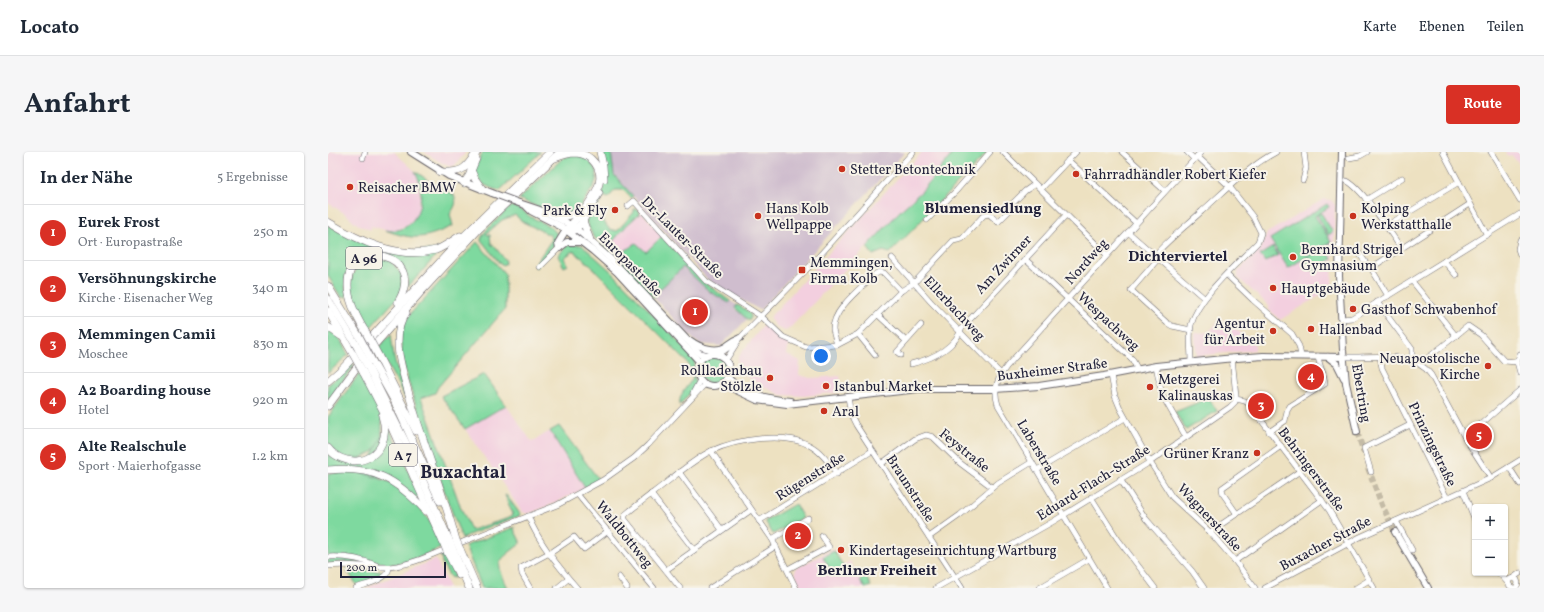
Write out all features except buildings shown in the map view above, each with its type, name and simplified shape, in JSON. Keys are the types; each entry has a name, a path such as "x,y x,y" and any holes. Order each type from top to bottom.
{"highway":[{"path":"464,183 477,152"},
{"path":"440,172 457,172 470,167 480,152"},
{"path":"477,227 550,152"},
{"path":"328,406 347,379 380,338 420,293 463,239 560,152"},
{"path":"571,230 582,221 595,201 602,186 604,170 600,152"},
{"path":"550,161 565,154 578,153 588,157 595,164 600,175 598,185 593,196 571,230"},
{"path":"470,167 475,179 483,190"},
{"path":"554,219 569,217 582,212"},
{"path":"582,221 590,240"},
{"path":"328,222 364,241 405,253 437,249 463,239"},
{"name":"A 96","path":"330,378 350,361 463,239"},
{"name":"A 96","path":"391,315 405,289 404,273 397,263 390,258 377,255 359,260 351,270 347,286 353,308 426,450"},
{"name":"A 7","path":"328,286 355,343"},
{"path":"420,293 400,323 398,343 406,383 426,450 448,509 449,541"},
{"name":"A 7","path":"328,298 368,366 394,400 415,445 449,541 477,588"},
{"path":"328,312 345,340"},
{"path":"328,327 345,340 355,343 368,366 384,423 384,438 380,447 371,456 357,461 345,460 337,457 328,448"},
{"name":"A 7","path":"375,395 391,426 430,515"},
{"name":"A 7","path":"328,470 362,470 388,479 408,492 430,515 449,541 468,588"}],"main road":[{"name":"Europastraße","path":"411,152 440,172 464,183 527,206 532,206 590,240 614,262 699,353 706,355"},
{"name":"Ebertring","path":"1342,152 1339,276 1346,383 1357,432"},
{"path":"554,219 560,239 558,243 559,248"},
{"name":"Europastraße","path":"571,230 582,242 617,272 699,361"},
{"path":"560,239 571,230"},
{"path":"559,248 571,230"},
{"path":"559,248 567,242 582,242"},
{"path":"680,333 699,347 708,349 724,348 734,340 740,338"},
{"path":"706,355 718,355 726,360 728,366 727,376 721,383 715,386 703,382 697,371 699,361 706,355"},
{"name":"Buxheimer Straße","path":"721,383 749,397 765,402 780,404 918,390 995,389 1039,386 1111,375 1156,366 1232,358 1263,356 1344,357"},
{"path":"1328,357 1337,364 1346,383"},
{"name":"Buxheimer Straße","path":"727,376 733,383 768,398 806,402"},
{"path":"1395,532 1428,588"}],"street":[{"path":"363,158 365,152"},
{"path":"718,355 740,338 762,317 913,152"},
{"path":"927,220 956,191 990,152"},
{"path":"1003,152 1107,255"},
{"path":"1041,189 1076,152"},
{"path":"1122,152 1165,191"},
{"path":"1187,152 1197,156 1229,186 1258,224 1261,233 1258,242 1204,298 1196,312 1191,330 1191,362"},
{"path":"1191,330 1172,326 1131,290 1165,243 1253,166 1276,152"},
{"path":"1303,180 1306,168 1304,152"},
{"path":"1350,158 1360,156 1367,152"},
{"path":"1444,152 1487,235"},
{"path":"1491,152 1520,200"},
{"name":"Nordweg","path":"995,389 1001,374 1197,156"},
{"path":"1068,160 1136,223"},
{"path":"1366,200 1402,178"},
{"path":"1347,181 1354,186 1366,200 1401,248"},
{"path":"1386,226 1459,182"},
{"path":"762,317 783,337 806,347 837,345 858,334 901,291 914,283 953,241 962,239 984,215 989,214 998,222 1009,211 1012,204 1025,191 1035,184"},
{"name":"Dr.-Lauter-Straße","path":"628,206 634,201 706,281 762,317"},
{"path":"1371,268 1470,204"},
{"path":"1342,319 1352,318 1520,214"},
{"name":"Am Zwirner","path":"911,364 927,360 941,352 954,340 962,328 1066,215"},
{"path":"1128,232 1204,298"},
{"path":"1520,240 1518,249 1520,255"},
{"path":"540,267 559,248"},
{"path":"1359,253 1371,268 1388,296"},
{"name":"Ellerbachweg","path":"892,258 1001,374"},
{"name":"Wespachweg","path":"1025,259 1132,359 1138,370"},
{"path":"1444,262 1456,275"},
{"path":"837,345 833,330 836,318 843,306 874,275 879,272 884,273 901,291"},
{"path":"1227,275 1292,334 1299,346 1301,356"},
{"path":"1412,281 1456,336"},
{"path":"1377,302 1412,349 1412,356 1410,360"},
{"path":"878,315 906,341"},
{"path":"901,355 897,352 921,324"},
{"path":"1420,364 1468,326 1481,335 1504,361 1517,362"},
{"path":"858,334 875,355"},
{"path":"726,360 740,338"},
{"path":"1520,354 1517,362 1520,373"},
{"path":"1269,432 1285,421 1287,411 1290,406 1325,384 1319,365 1318,356"},
{"path":"1344,357 1380,357 1410,360 1420,364 1428,370 1465,438 1491,478"},
{"name":"Prinzingstraße","path":"1380,357 1382,368 1447,498"},
{"path":"1232,358 1236,399"},
{"path":"1156,366 1162,395 1186,437"},
{"name":"Wagnerstraße","path":"1111,375 1116,400 1150,462 1172,497 1210,532 1235,561 1255,588"},
{"path":"328,566 400,566 557,505 578,495 634,458 663,430 703,382"},
{"name":"Laberstraße","path":"995,389 998,405 1107,588"},
{"path":"1465,438 1520,390"},
{"name":"Braunstraße","path":"848,397 852,419 962,588"},
{"name":"Behringerstraße","path":"1236,399 1247,402 1322,500 1349,543 1374,588"},
{"name":"Eduard-Flach-Straße","path":"936,588 1064,515 1120,479 1150,462 1230,407 1236,399"},
{"path":"1037,470 1125,418"},
{"path":"1371,472 1364,448 1410,425"},
{"name":"Feystraße","path":"881,464 915,439 921,436 930,436 939,442 964,467 992,487"},
{"path":"680,588 624,518 626,514 679,472 711,451 731,444 750,440 778,439 804,443 815,449 837,474"},
{"path":"1237,514 1223,494 1222,488 1281,446"},
{"path":"711,451 772,539 796,588"},
{"name":"Rügenstraße","path":"759,521 872,451"},
{"name":"Buxacher Straße","path":"1265,588 1349,543 1491,478 1520,460"},
{"path":"929,537 960,515 992,487 1032,462"},
{"path":"1509,467 1520,484"},
{"path":"1210,532 1300,471"},
{"path":"679,472 722,530"},
{"path":"1120,479 1146,519 1192,571 1204,588"},
{"path":"1463,491 1472,513"},
{"path":"650,494 694,550"},
{"name":"Waldbottweg","path":"578,495 654,588"},
{"path":"1091,497 1117,538 1155,588"},
{"path":"1235,561 1322,500"},
{"path":"666,570 751,510"},
{"path":"528,516 549,553 568,579 577,588"},
{"path":"772,539 808,518"},
{"path":"1396,521 1412,550"},
{"path":"530,588 522,574 521,568 549,553 574,536 584,549 608,531"},
{"path":"788,569 829,547 822,536"},
{"path":"710,588 776,546"},
{"path":"328,557 357,559 381,567"},
{"path":"1039,588 1089,559"},
{"path":"356,588 384,577 388,573 389,567"},
{"path":"1503,576 1514,584 1520,573"},
{"path":"619,577 628,588"},
{"path":"557,588 568,579"},
{"path":"1356,588 1369,580"}],"shaded area":[{"path":"328,152 394,152 415,171 418,176 420,197 418,213 413,220 397,230 385,230 371,226 370,230 357,224 347,215 328,203"},
{"path":"424,152 466,152 455,165 451,167"},
{"path":"611,152 905,152 760,310 708,280 614,175"},
{"path":"922,152 954,152 922,191 895,217 789,329 785,331 777,328 769,318"},
{"path":"1505,152 1520,152 1520,166 1512,155 1507,156"},
{"name":"Bernhard Strigel Gymnasium","path":"1324,199 1331,200 1335,205 1332,288 1280,320 1269,310 1269,306 1238,278 1238,271 1256,254 1262,246 1267,233"},
{"path":"642,212 662,236 646,252 636,243 622,253 617,250 612,242 627,225"},
{"path":"683,267 709,291 729,303 730,301 737,305 735,309 747,319 721,346 700,344 694,340 654,298 657,292"},
{"path":"1220,319 1226,321 1255,345 1255,350 1196,356 1195,333 1209,332"},
{"path":"763,326 766,326 780,339 789,343 787,354 800,361 799,375 811,378 840,376 842,392 804,396 781,395 760,385 741,373 737,365 738,357"},
{"path":"506,405 532,442 550,431 585,488 553,504 528,514 522,512 465,429"},
{"path":"833,549 843,565 850,561 865,588 801,588 795,573 796,568"},
{"path":"436,559 449,588 366,588 411,569"}],"green space":[{"path":"483,152 541,152 499,191 483,184 478,178 474,169"},
{"path":"602,152 611,152 614,175 633,196 631,198 623,190 615,190 608,198 604,196 596,210 609,229 617,231 634,212 634,209 639,210 640,213 613,241 616,248 622,253 636,243 646,252 662,236 701,280 730,301 729,303 709,291 683,267 657,292 654,298 622,263 593,236 586,221 601,196 605,181"},
{"path":"954,152 988,152 890,253 883,251 873,255 867,247 900,211 922,191"},
{"path":"575,154 588,159 597,171 594,186 577,211 558,215 519,199 563,158"},
{"path":"415,171 454,195 456,203 450,214 453,226 434,234 419,237 404,236 385,230 390,231 406,227 417,214 421,196"},
{"path":"1327,204 1329,207 1315,216 1331,242 1288,268 1270,239"},
{"path":"511,206 522,210 529,216 551,227 557,234 556,243 536,268 534,266 552,239 550,235 523,222 515,215 502,220 486,234 490,235 491,244 506,261 505,264 501,265 481,240 482,236 489,227"},
{"path":"1321,213 1333,232 1328,235 1317,215"},
{"path":"328,225 392,253 442,249 408,287 405,272 389,256 374,252 363,256 349,267 345,281 347,297 341,297 328,276"},
{"path":"477,242 505,274 505,309 438,387 435,393 421,398 461,508 471,530 503,520 513,515 505,495 520,514 519,516 468,535 462,539 433,459 403,363 401,333 402,327 412,312"},
{"path":"582,245 614,274 693,356 695,362 693,372 696,385 680,405 680,398 693,379 687,362 587,262 573,251 564,258 568,265 564,267 558,256 566,246"},
{"path":"1273,247 1278,255 1265,262 1260,255"},
{"path":"1325,247 1332,259 1312,271 1305,259"},
{"path":"371,258 390,260 402,275 401,294 367,331 353,302 351,282 354,273 360,265"},
{"path":"737,305 749,313 751,317 749,321 735,308"},
{"path":"328,329 340,339 348,355 328,373"},
{"path":"391,334 394,358 407,401 378,348"},
{"path":"713,356 723,360 727,370 723,380 713,384 703,380 699,370 703,360"},
{"path":"352,363 354,366 328,401 328,385"},
{"path":"359,374 373,396 381,415 381,440 375,450 365,456 359,458 347,458 340,456 328,445 328,417"},
{"path":"484,374 506,405 465,429 441,396"},
{"path":"1209,398 1217,411 1186,430 1175,412"},
{"path":"388,426 423,503 392,479 328,468 328,453 332,457 371,459"},
{"path":"559,426 599,480 585,488 550,431"},
{"path":"359,472 390,482 419,506 430,522 443,547 415,559 396,564 388,564 354,557 328,556 328,473"},
{"path":"795,504 803,518 773,534 765,521"},
{"path":"515,527 514,529 520,544 506,555 500,563 501,572 508,588 482,588 465,546"},
{"path":"834,551 846,571 835,577 823,557"},
{"path":"445,553 455,576 454,578 450,577 442,563 441,555"},
{"path":"341,558 371,564 342,562 328,564 328,559"},
{"path":"346,569 386,573 381,577 357,585"},
{"path":"866,577 871,586 865,588 860,580"}],"tunnel":[{"path":"1357,432 1364,453"},
{"path":"1368,468 1382,505 1395,532"}],"place":[{"name":"Stetter Betontechnik","path":"842,169"},
{"name":"Fahrradhändler Robert Kiefer","path":"1076,174"},
{"name":"Reisacher BMW","path":"350,187"},
{"name":"Park & Fly","path":"615,210"},
{"name":"Hans Kolb Wellpappe","path":"758,216"},
{"name":"Kolping Werkstatthalle","path":"1353,216"},
{"name":"Bernhard Strigel Gymnasium","path":"1293,257"},
{"name":"Memmingen, Firma Kolb","path":"802,270"},
{"name":"Hauptgebäude","path":"1273,288"},
{"name":"Gasthof Schwabenhof","path":"1353,309"},
{"name":"Eurek Frost","path":"695,312"},
{"name":"Hallenbad","path":"1311,329"},
{"name":"Agentur für Arbeit","path":"1273,331"},
{"name":"Neuapostolische Kirche","path":"1488,366"},
{"name":"A2 Boarding house","path":"1311,377"},
{"name":"Rollladenbau Stölzle","path":"770,378"},
{"name":"Istanbul Market","path":"826,386"},
{"name":"Metzgerei Kalinauskas","path":"1150,387"},
{"name":"Memmingen Camii","path":"1261,406"},
{"name":"Aral","path":"824,411"},
{"name":"Alte Realschule","path":"1479,436"},
{"name":"Grüner Kranz","path":"1257,453"},
{"name":"Versöhnungskirche","path":"798,536"},
{"name":"Kindertageseinrichtung Wartburg","path":"841,550"}],"district":[{"name":"Blumensiedlung","path":"983,208"},
{"name":"Dichterviertel","path":"1178,256"},
{"name":"Buxachtal","path":"463,472"},
{"name":"Berliner Freiheit","path":"877,570"}]}
